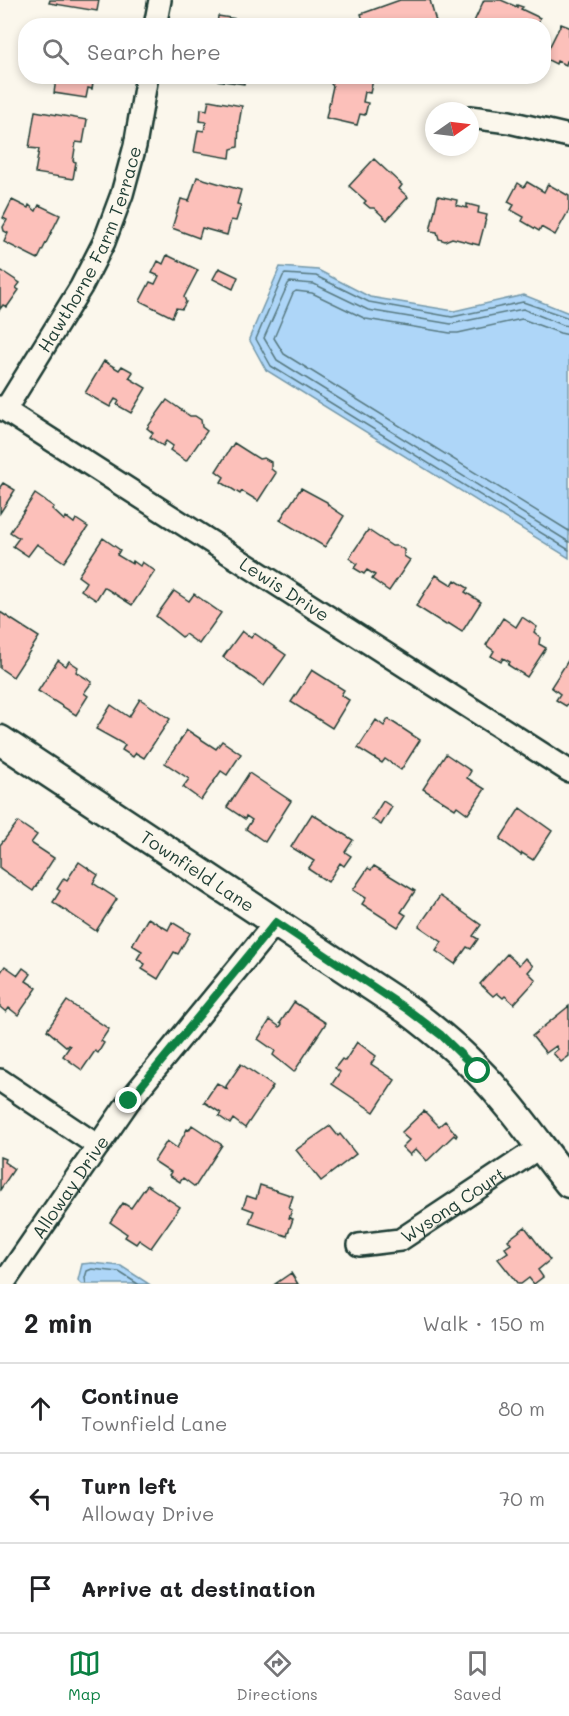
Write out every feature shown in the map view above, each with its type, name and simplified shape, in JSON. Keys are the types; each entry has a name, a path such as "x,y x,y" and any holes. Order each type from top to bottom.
{"street":[{"path":"157,18 160,0"},
{"name":"Hawthorne Farm Terrace","path":"2,408 81,287 104,242 122,194 135,146 146,84"},
{"path":"479,118 509,122 569,136"},
{"name":"Lewis Drive","path":"2,408 569,771"},
{"name":"Townfield Lane","path":"0,740 408,1010 441,1035 485,1078 569,1183"},
{"name":"Alloway Drive","path":"3,1284 129,1101 276,922"},
{"path":"0,1080 98,1146"},
{"name":"Wysong Court","path":"359,1245 400,1240 540,1147"}],"water":[{"path":"280,267 318,270 370,297 454,311 524,295 569,313 569,558 266,370 249,339"},
{"path":"82,1264 121,1266 149,1284 82,1284 78,1280"}],"building":[{"path":"50,0 99,0 97,11 49,3"},
{"path":"400,0 430,0 435,18 362,18 361,14"},
{"path":"484,0 501,0 517,7 517,5 523,7 521,9 540,18 476,18"},
{"path":"561,24 569,27 569,62 567,61 566,65 557,61 556,64 551,62 551,44"},
{"path":"55,84 93,84 92,89 88,88 86,98 54,93"},
{"path":"331,84 372,84 370,93 365,92 363,102 368,103 365,115 360,114 357,125 326,118 333,86"},
{"path":"209,100 242,106 238,147 231,149 230,158 194,152 198,130 204,131 206,122 200,121 201,109 207,110"},
{"path":"35,111 87,120 83,143 76,142 73,179 35,173 39,149 29,148"},
{"path":"374,159 402,185 399,189 408,197 387,220 374,208 364,203 366,201 349,186"},
{"path":"197,177 241,190 237,204 241,205 236,221 231,220 227,235 202,228 199,238 172,228 181,199 189,201"},
{"path":"527,182 544,192 548,184 569,196 569,210 555,235 541,227 539,231 522,221 524,217 511,210 514,205 508,202 518,183 524,187"},
{"path":"438,196 457,200 456,205 467,208 467,204 479,207 478,213 487,215 479,245 452,238 445,241 439,239 437,232 430,231"},
{"path":"12,200 28,208 29,205 36,211 39,205 60,215 38,259 4,242 8,233 3,227 7,220 3,218"},
{"path":"167,255 198,270 184,297 186,302 182,309 176,308 172,317 140,301 150,282 155,284 159,276 152,273 158,261 163,264"},
{"path":"219,268 238,277 233,289 213,279"},
{"path":"2,271 20,283 16,288 19,290 7,307 3,305 0,309 0,273"},
{"path":"104,361 119,370 122,366 133,372 129,378 146,388 131,413 117,405 119,401 115,399 110,407 85,393"},
{"path":"167,400 190,416 201,420 202,427 207,431 186,461 170,450 173,446 166,441 163,446 150,437 153,433 147,428"},
{"path":"234,443 259,459 264,458 271,462 271,469 276,473 258,501 242,491 240,494 221,482 224,477 216,471"},
{"path":"3,483 15,490 0,513 0,487"},
{"path":"301,488 327,502 344,516 325,547 280,520"},
{"path":"35,494 54,507 52,509 64,520 66,517 74,523 76,519 88,527 64,562 37,544 28,556 13,546 19,538 10,532"},
{"path":"368,530 392,546 398,546 404,550 404,556 410,560 389,591 372,579 375,575 367,570 364,574 354,568 357,564 349,558"},
{"path":"103,538 120,550 117,555 132,564 133,561 140,566 142,562 155,571 132,605 104,587 96,600 81,590 86,582 78,576"},
{"path":"436,575 452,585 455,580 468,588 465,592 481,602 462,632 416,606"},
{"path":"174,591 189,601 194,594 221,613 199,644 185,634 182,637 156,616"},
{"path":"0,612 39,637 13,677 0,668"},
{"path":"522,617 537,627 534,632 540,637 539,644 546,648 527,677 508,665 510,662 503,658 501,662 491,656 494,651 486,645 503,618 516,627"},
{"path":"242,631 251,638 254,633 286,655 264,686 223,657"},
{"path":"569,659 569,702 566,706 556,700 560,694 551,687"},
{"path":"58,660 66,666 69,661 78,667 76,672 92,682 84,693 88,696 76,715 38,691"},
{"path":"312,670 344,690 341,695 349,700 332,728 291,702"},
{"path":"140,699 170,719 144,758 136,753 133,757 122,750 125,745 96,729 111,705 129,717"},
{"path":"388,719 420,740 401,770 385,759 382,763 358,748 376,720 384,726"},
{"path":"187,730 216,749 222,741 241,754 227,775 221,771 201,800 183,787 189,779 165,763"},
{"path":"446,754 471,771 467,778 485,789 468,814 457,806 455,809 423,789"},
{"path":"249,773 291,801 265,842 246,829 252,820 246,816 245,819 227,807"},
{"path":"383,801 392,807 381,825 372,819"},
{"path":"520,808 552,831 533,860 522,853 521,855 500,839"},
{"path":"312,814 353,840 345,852 351,856 344,866 340,863 328,882 308,869 314,861 291,847"},
{"path":"18,822 37,835 31,843 54,858 33,891 0,868 0,845"},
{"path":"79,862 98,875 93,883 117,899 96,931 53,902 64,878 67,880"},
{"path":"374,866 415,891 401,912 406,915 398,927 362,904 366,898 353,890 368,868 371,870"},
{"path":"440,896 481,925 473,936 478,939 471,949 467,947 455,964 436,951 442,942 419,926"},
{"path":"148,918 168,930 172,922 190,933 178,954 174,952 158,979 142,969 145,964 137,959 142,951 132,945"},
{"path":"507,954 519,965 525,958 533,966 528,972 536,980 514,1004 505,996 503,998 497,993 493,996 480,984"},
{"path":"5,966 18,975 23,968 31,974 26,981 37,988 18,1015 9,1008 6,1012 0,1007 0,973"},
{"path":"67,1001 109,1029 101,1041 104,1043 98,1053 95,1051 82,1070 63,1056 70,1046 67,1047 47,1030"},
{"path":"294,1002 326,1023 294,1072 273,1055 275,1051 258,1039 270,1020 280,1027 282,1024 280,1023"},
{"path":"569,1006 569,1056 561,1062 553,1053 558,1049 556,1046 546,1053 532,1036"},
{"path":"357,1042 376,1056 371,1064 395,1080 374,1112 332,1084 340,1072 335,1068 342,1059 345,1061"},
{"path":"241,1064 273,1086 245,1128 233,1119 230,1124 219,1116 221,1113 204,1102 217,1083 227,1089 226,1086"},
{"path":"424,1111 439,1126 445,1121 457,1135 456,1137 454,1135 427,1161 416,1149 410,1155 402,1147 409,1140 401,1133"},
{"path":"192,1125 222,1145 195,1187 183,1178 180,1182 169,1175 171,1172 154,1161 167,1141 177,1148 187,1129 189,1130"},
{"path":"330,1126 338,1136 340,1134 356,1154 321,1181 296,1150"},
{"path":"0,1157 14,1169 0,1190"},
{"path":"147,1185 180,1207 151,1248 139,1240 136,1244 125,1237 127,1234 110,1222 123,1203 131,1208"},
{"path":"260,1185 293,1196 289,1218 293,1219 287,1236 249,1223 254,1211 243,1207 247,1196 256,1199"},
{"path":"525,1227 550,1260 538,1270 543,1277 534,1284 529,1278 518,1284 498,1259 508,1252 505,1248 511,1244 508,1240"},
{"path":"291,1273 298,1284 275,1284"}],"route":[{"path":"129,1101 276,922 408,1010 441,1035 478,1071"}]}
